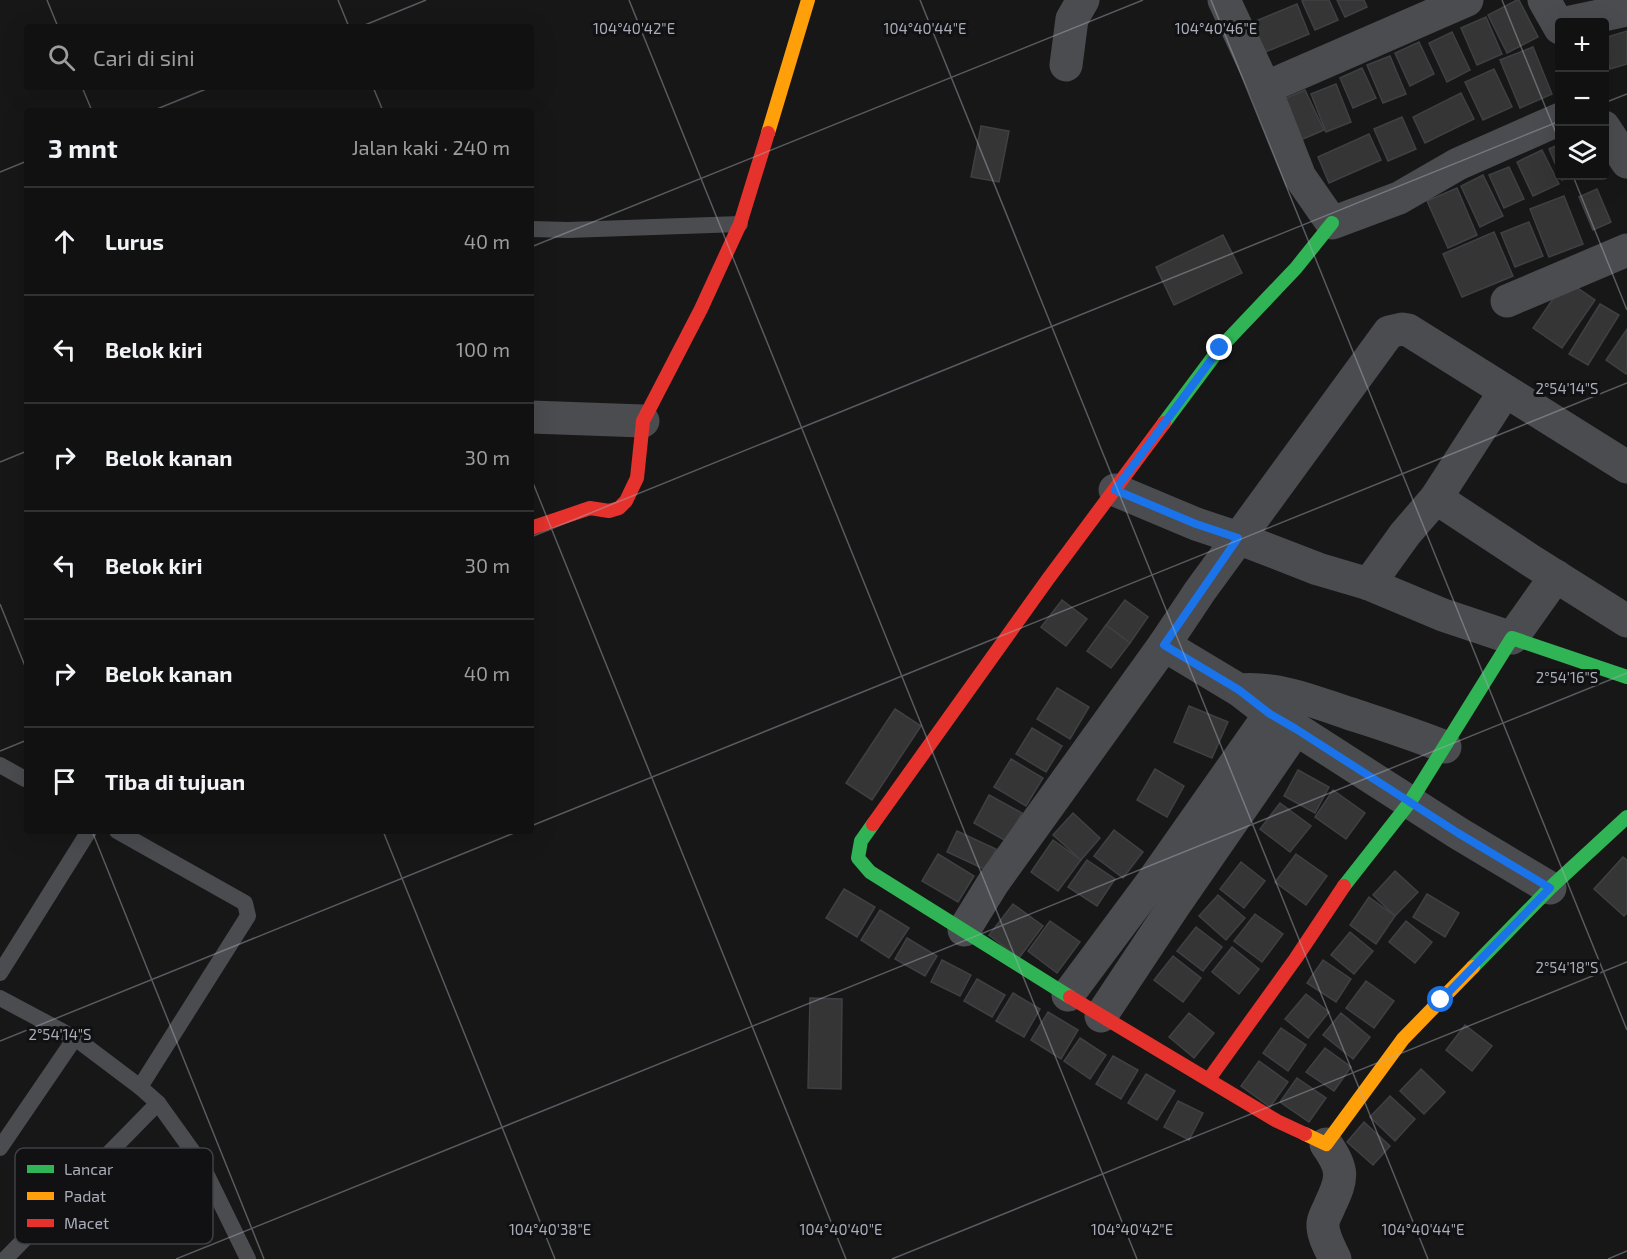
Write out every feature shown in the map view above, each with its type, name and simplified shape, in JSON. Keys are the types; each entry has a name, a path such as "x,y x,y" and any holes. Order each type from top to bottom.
{"street":[{"path":"534,527 590,508 609,511 618,508 626,501 637,478 643,421 701,309 740,224 808,0"},
{"path":"1066,65 1072,19 1083,0"},
{"path":"1224,0 1266,88 1300,177 1332,222"},
{"path":"1266,88 1467,0"},
{"path":"1572,18 1627,10"},
{"path":"1335,1259 1325,1236 1323,1222 1339,1186 1341,1173 1337,1160 1326,1144 1277,1120 1101,1016 864,867 858,858 861,841 1041,589 1220,348 1296,268 1332,222 1399,198 1458,164 1555,121"},
{"path":"1609,133 1627,162"},
{"path":"1507,301 1627,250"},
{"path":"964,930 993,883 1238,538 1389,332 1408,330 1627,467"},
{"path":"1369,584 1405,534 1436,498 1505,391"},
{"path":"534,417 643,421"},
{"path":"1115,490 1196,524 1318,569 1369,584 1443,615 1627,677"},
{"path":"1436,498 1627,621"},
{"path":"1209,1079 1296,958 1354,871 1410,802 1512,638 1556,576"},
{"path":"1164,645 1239,690 1283,722 1458,833 1550,888"},
{"path":"1239,690 1258,689 1286,693 1445,747"},
{"path":"1068,995 1152,882 1283,722"},
{"path":"1101,1016 1174,906 1283,722"},
{"path":"1326,1144 1403,1039 1550,888 1627,817"}],"lane":[{"path":"534,229 740,224"},
{"path":"0,765 24,778"},
{"path":"0,973 88,834"},
{"path":"122,834 245,903 248,911 248,916 140,1087"},
{"path":"0,998 75,1038 140,1087 158,1103 190,1148"},
{"path":"0,1148 75,1038"},
{"path":"114,1148 158,1103"},
{"path":"213,1188 248,1259"},
{"path":"5,1259 20,1244"}],"building":[{"path":"1329,0 1338,20 1315,30 1302,1"},
{"path":"1337,0 1364,0 1367,7 1345,17"},
{"path":"1517,0 1538,37 1507,53 1488,15"},
{"path":"1297,4 1309,34 1263,53 1251,23"},
{"path":"1486,17 1502,54 1477,65 1461,28"},
{"path":"1627,31 1627,64 1610,69 1609,36"},
{"path":"1452,32 1470,70 1447,82 1429,43"},
{"path":"1419,42 1434,74 1410,86 1395,53"},
{"path":"1533,47 1552,94 1520,108 1500,60"},
{"path":"1390,56 1406,94 1383,103 1367,65"},
{"path":"1362,68 1376,98 1353,108 1340,78"},
{"path":"1494,69 1512,107 1483,120 1465,82"},
{"path":"1336,84 1351,122 1326,132 1311,94"},
{"path":"1305,90 1324,130 1296,142 1277,102"},
{"path":"1461,93 1474,119 1425,143 1413,117"},
{"path":"1402,117 1416,149 1388,161 1374,129"},
{"path":"981,126 1009,131 999,182 971,177"},
{"path":"1369,134 1381,160 1329,183 1318,157"},
{"path":"1555,146 1555,163 1549,149"},
{"path":"1542,150 1559,184 1533,196 1517,162"},
{"path":"1509,167 1524,199 1504,208 1489,175"},
{"path":"1483,175 1503,216 1480,227 1461,186"},
{"path":"1457,188 1477,235 1448,248 1427,201"},
{"path":"1597,189 1611,222 1593,230 1579,197"},
{"path":"1564,196 1583,244 1549,257 1530,209"},
{"path":"1529,222 1543,256 1515,267 1501,233"},
{"path":"1494,232 1513,276 1462,297 1443,254"},
{"path":"1223,235 1242,273 1174,305 1156,267"},
{"path":"1566,280 1595,300 1562,348 1533,328"},
{"path":"1600,304 1619,315 1588,365 1569,354"},
{"path":"1627,329 1627,372 1626,374 1606,360"},
{"path":"1062,600 1087,619 1066,646 1041,627"},
{"path":"1125,600 1148,617 1130,643 1106,625"},
{"path":"1106,625 1130,643 1111,668 1087,651"},
{"path":"1057,688 1089,707 1070,739 1037,719"},
{"path":"1189,706 1228,722 1212,758 1174,742"},
{"path":"895,709 921,726 872,800 846,783"},
{"path":"1032,728 1062,746 1046,772 1016,754"},
{"path":"1011,759 1043,778 1026,806 994,787"},
{"path":"1155,769 1184,786 1167,817 1137,800"},
{"path":"1298,770 1329,787 1315,813 1284,796"},
{"path":"1333,790 1365,813 1346,839 1315,817"},
{"path":"989,795 1022,813 1006,841 974,823"},
{"path":"1280,803 1311,826 1290,852 1260,829"},
{"path":"1073,813 1100,838 1081,860 1053,835"},
{"path":"1114,830 1143,852 1123,878 1094,856"},
{"path":"957,831 996,849 986,870 947,852"},
{"path":"1053,840 1081,860 1058,891 1031,872"},
{"path":"938,854 974,876 958,902 922,881"},
{"path":"1296,854 1327,876 1306,905 1275,882"},
{"path":"1623,857 1627,860 1627,913 1624,916 1594,889"},
{"path":"1087,860 1115,879 1097,906 1068,887"},
{"path":"1241,862 1265,881 1244,908 1220,889"},
{"path":"1395,871 1418,892 1395,916 1373,895"},
{"path":"844,889 875,907 857,937 826,918"},
{"path":"1427,894 1459,913 1445,937 1413,917"},
{"path":"1218,895 1245,918 1226,940 1199,916"},
{"path":"1369,897 1395,916 1376,944 1350,925"},
{"path":"1013,904 1043,926 1019,958 989,935"},
{"path":"880,910 909,928 889,958 861,940"},
{"path":"1255,914 1283,934 1262,962 1234,941"},
{"path":"1050,921 1080,942 1057,973 1028,951"},
{"path":"1406,921 1432,942 1415,963 1389,942"},
{"path":"1196,927 1222,947 1203,971 1177,951"},
{"path":"1350,932 1373,951 1354,974 1331,955"},
{"path":"907,938 937,956 925,976 895,959"},
{"path":"1232,947 1259,969 1239,994 1212,972"},
{"path":"1173,956 1201,978 1183,1002 1154,980"},
{"path":"942,960 971,975 960,996 931,982"},
{"path":"1323,960 1351,979 1336,1002 1307,983"},
{"path":"977,979 1005,995 992,1017 964,1001"},
{"path":"1366,981 1394,1001 1374,1028 1346,1008"},
{"path":"1013,993 1040,1009 1024,1037 996,1021"},
{"path":"1306,994 1329,1012 1308,1038 1285,1019"},
{"path":"810,998 842,999 841,1089 808,1088"},
{"path":"1048,1012 1078,1030 1061,1059 1031,1040"},
{"path":"1189,1013 1214,1033 1194,1058 1169,1037"},
{"path":"1341,1013 1370,1037 1353,1059 1323,1035"},
{"path":"1465,1025 1492,1046 1472,1071 1446,1050"},
{"path":"1281,1028 1306,1045 1288,1071 1263,1053"},
{"path":"1080,1038 1106,1055 1090,1079 1064,1061"},
{"path":"1325,1048 1351,1067 1334,1091 1306,1072"},
{"path":"1113,1056 1138,1070 1121,1099 1096,1084"},
{"path":"1259,1061 1288,1082 1270,1107 1241,1086"},
{"path":"1421,1069 1445,1092 1424,1114 1400,1091"},
{"path":"1146,1074 1175,1091 1157,1120 1128,1103"},
{"path":"1297,1078 1326,1098 1309,1122 1280,1102"},
{"path":"1390,1096 1415,1119 1395,1141 1370,1117"},
{"path":"1178,1101 1203,1113 1189,1140 1164,1127"},
{"path":"1364,1122 1390,1146 1373,1165 1347,1142"}],"traffic: fast":[{"path":"1164,423 1220,348 1296,268 1332,223"},
{"path":"1344,886 1410,802 1512,638 1627,677"},
{"path":"1473,967 1550,888 1627,817"},
{"path":"873,824 861,841 858,858 870,872 1070,997"}],"traffic: slow":[{"path":"768,133 808,0"},
{"path":"1305,1134 1326,1144 1403,1039 1473,967"}],"traffic: jam":[{"path":"534,527 590,508 609,511 619,508 626,501 637,478 643,421 701,309 740,224 768,133"},
{"path":"873,824 1048,579 1164,423"},
{"path":"1209,1079 1296,958 1344,886"},
{"path":"1070,997 1277,1121 1305,1134"}],"route":[{"path":"1220,348 1115,490 1196,524 1238,538 1164,645 1239,690 1270,714 1359,771 1550,888 1441,1000"}]}
